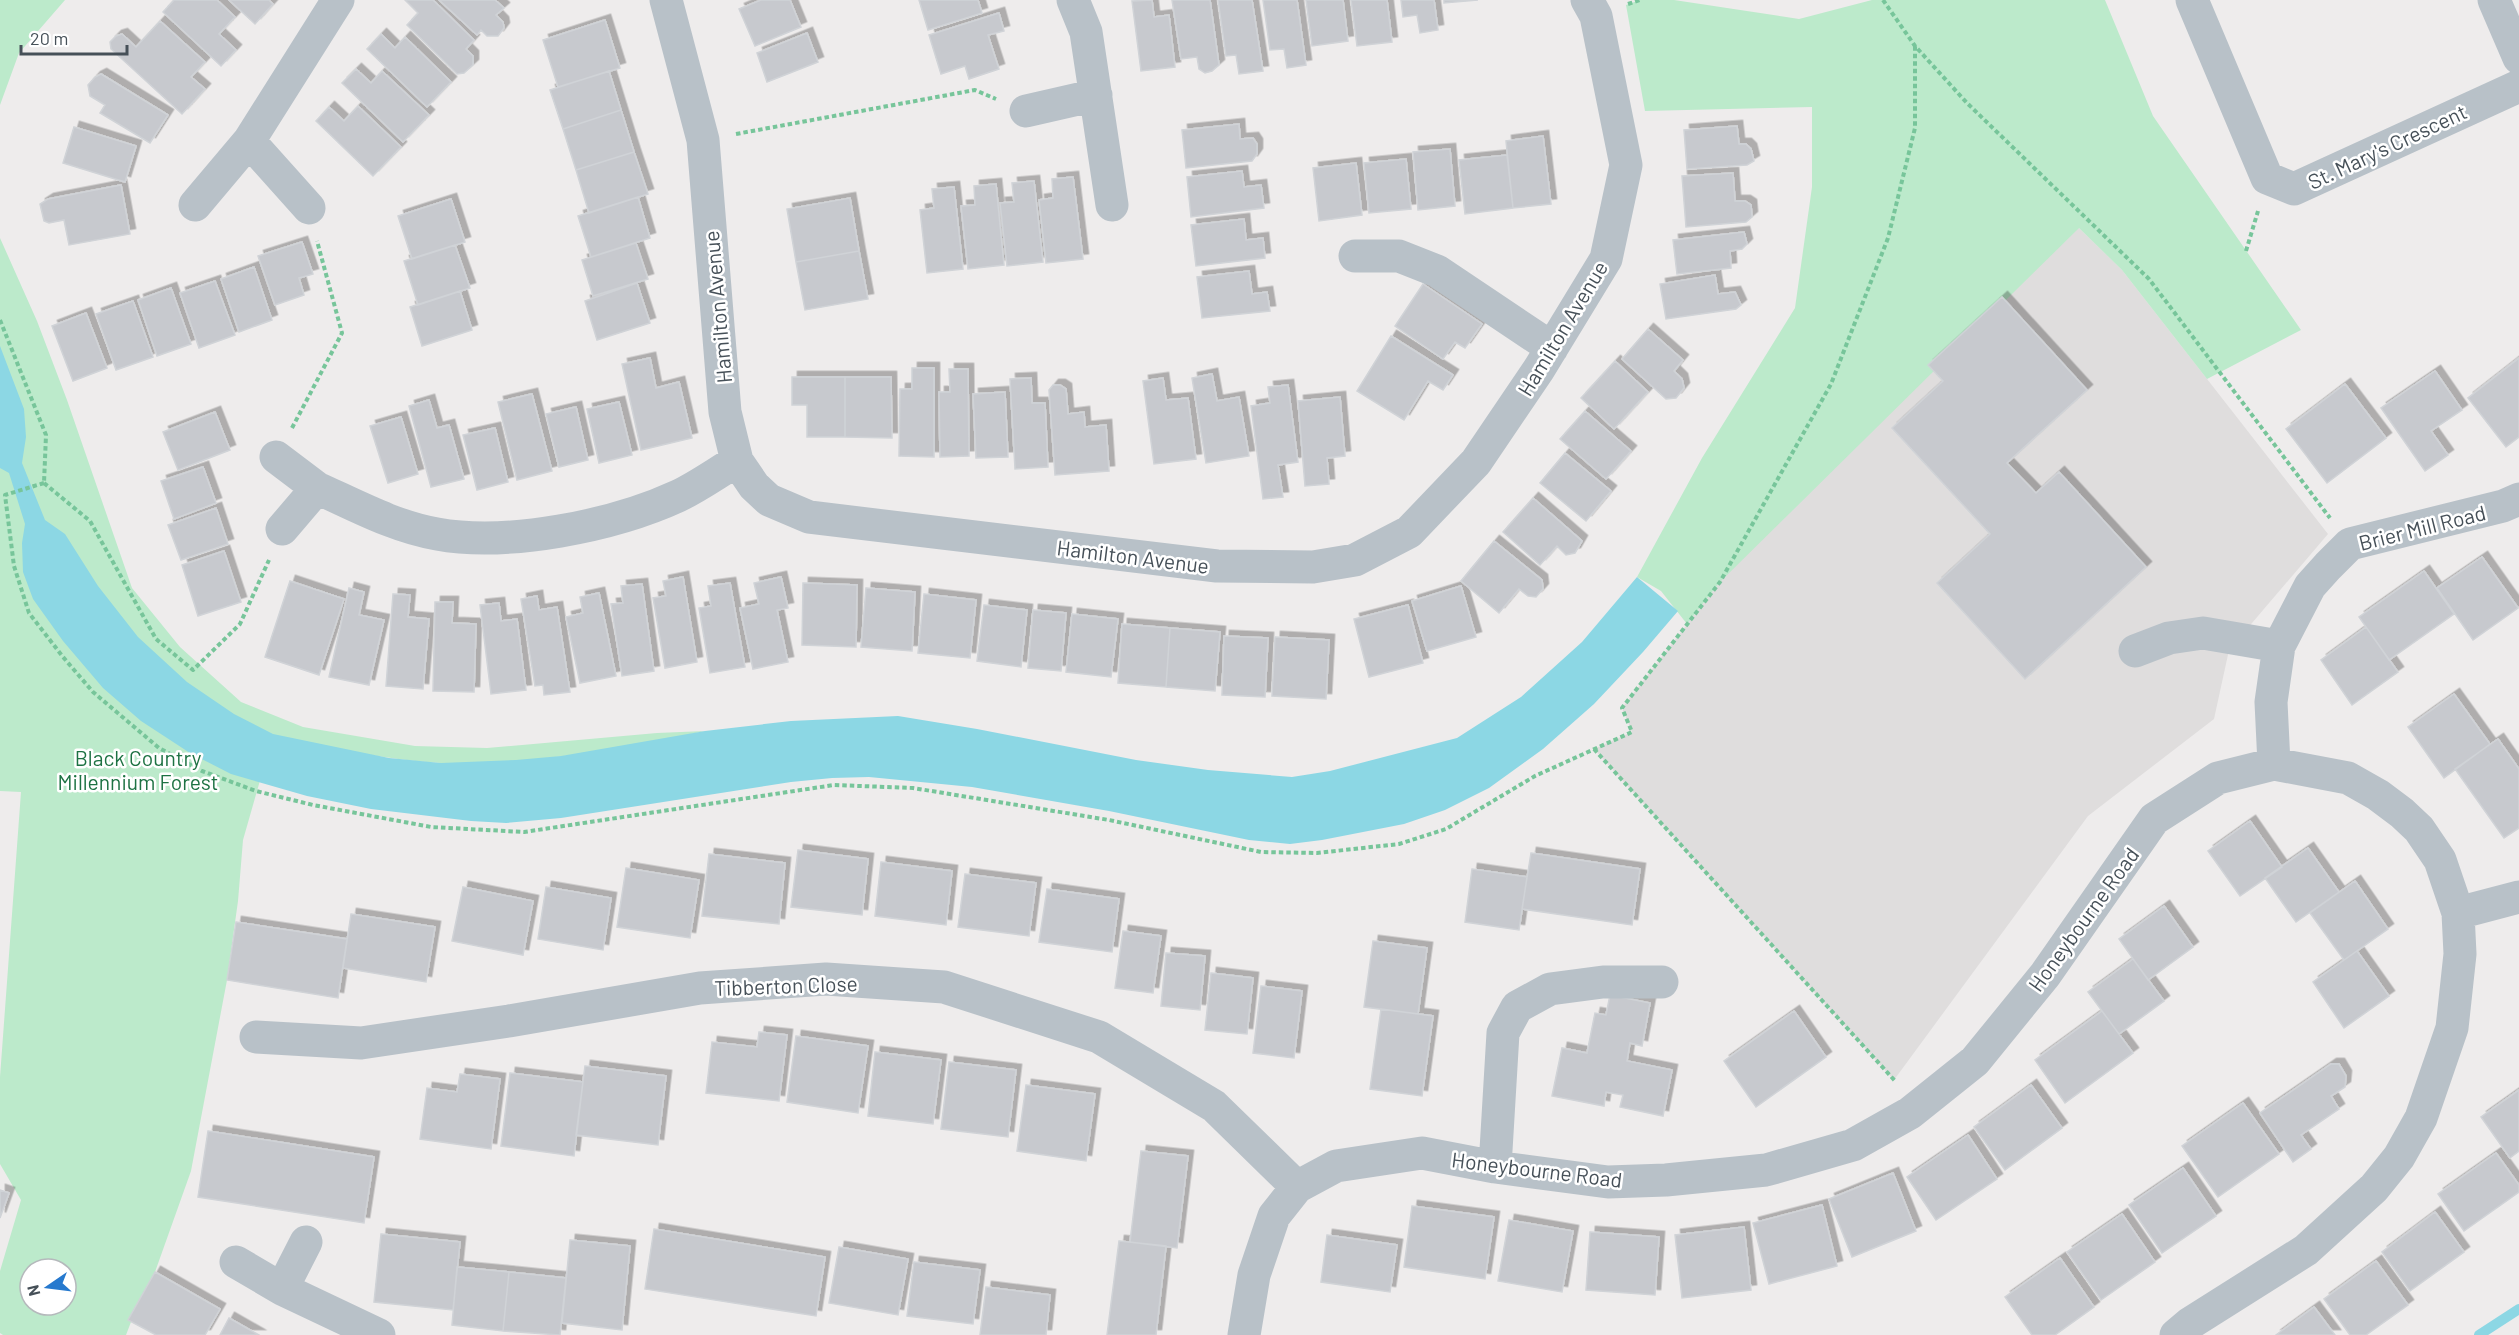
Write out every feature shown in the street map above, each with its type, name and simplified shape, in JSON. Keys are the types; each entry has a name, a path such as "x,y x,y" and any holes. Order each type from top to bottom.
{"street":[{"path":"195,205 249,141 338,0"},
{"name":"Hamilton Avenue","path":"666,0 703,140 725,412 737,461 753,486 769,500 809,517 1217,566 1313,567 1355,560 1409,532 1476,462 1552,348 1606,259 1626,165 1596,16 1587,0"},
{"path":"1073,0 1086,32 1112,205"},
{"name":"St. Mary's Crescent","path":"2192,0 2266,178 2294,189 2519,86"},
{"path":"2494,0 2519,58"},
{"path":"1026,111 1096,95"},
{"path":"249,141 309,208"},
{"path":"1355,256 1399,256 1437,271 1552,348"},
{"path":"276,457 317,488 393,521 436,534 491,540 589,526 644,510 680,495 737,461"},
{"path":"282,529 317,488"},
{"name":"Brier Mill Road","path":"2274,764 2271,702 2279,646 2310,586 2350,544 2504,506 2519,499"},
{"path":"2135,651 2169,638 2204,633 2279,646"},
{"name":"Honeybourne Road","path":"1244,1335 1254,1275 1274,1216 1297,1187 1336,1166 1422,1153 1495,1167 1608,1182 1666,1180 1767,1170 1852,1145 1919,1106 1975,1061 2045,975 2154,819 2218,778 2274,764 2348,778 2378,795 2402,813 2419,829 2440,860 2458,913 2460,954 2452,1028 2421,1118 2399,1157 2374,1188 2306,1250 2189,1324 2176,1335"},
{"path":"2458,913 2519,897"},
{"name":"Tibberton Close","path":"256,1037 361,1043 510,1021 700,988 826,979 944,987 1099,1037 1214,1106 1297,1187"},
{"path":"1495,1167 1503,1033 1517,1006 1550,988 1602,982 1662,982"},
{"path":"282,1289 306,1242"},
{"path":"236,1262 282,1289 379,1335"}],"path":[{"path":"1883,0 1915,46 1967,103 2149,279 2350,544"},
{"path":"44,483 5,495 15,566 29,613 93,692 152,742 202,771 256,791 313,805 431,827 524,832 834,785 874,785 913,788 1098,818 1261,852 1317,853 1400,844 1446,829 1535,776 1632,732 1622,708 1720,582 1831,384 1888,238 1915,128 1915,46"},
{"path":"703,140 975,90 1026,111"},
{"path":"276,457 342,333 309,208"},
{"path":"0,320 46,435 44,483"},
{"path":"44,483 90,521 156,639 193,670 240,624 282,529"},
{"path":"1594,749 1919,1106"}],"shaded area":[{"path":"1932,84 2122,270 2328,534 2229,650 2214,719 2088,816 1894,1080 1594,749 1632,732 1622,708 1720,582"}],"green space":[{"path":"0,0 65,0 19,53 0,105"},
{"path":"1640,0 1674,0 1799,19 1872,0 2105,0 2153,116 2301,330 2207,379 2122,270 2079,228 1720,582 1687,624 1661,591 1637,577 1702,458 1795,308 1812,187 1812,107 1645,111 1626,5"},
{"name":"Black Country Millennium Forest","path":"0,238 37,321 67,400 132,588 180,647 241,702 303,727 415,746 487,748 705,731 573,755 473,763 398,759 273,735 243,840 238,901 227,980 191,1171 155,1272 139,1301 126,1335 3,1335 0,1333 0,1271 21,1200 0,1164 0,1077 21,792 0,791"}],"water":[{"path":"0,346 24,409 26,437 22,463 45,520 65,534 98,586 138,637 187,682 234,714 273,734 389,758 441,763 516,760 561,756 705,731 791,721 898,716 1136,760 1208,770 1292,777 1330,771 1457,738 1521,697 1582,642 1637,577 1678,611 1594,704 1543,749 1489,788 1445,810 1404,824 1322,840 1290,844 1249,840 1109,811 972,787 869,777 791,782 561,818 506,823 371,809 307,796 231,774 190,753 141,721 103,688 63,641 33,599 23,572 22,543 25,524 9,473 0,468"}],"building":[{"path":"174,0 217,0 235,17 219,34 236,50 221,66 163,12"},
{"path":"229,0 269,0 273,4 255,24"},
{"path":"405,0 433,0 474,40 466,49 473,56 473,65 464,73 457,74 407,25 418,13"},
{"path":"439,0 495,0 504,8 496,15 503,22 504,28 498,36 487,36 481,30 477,35"},
{"path":"761,0 790,0 801,27 755,46 739,9"},
{"path":"919,0 978,0 982,13 928,30"},
{"path":"1152,0 1154,17 1169,15 1175,67 1141,71 1132,1"},
{"path":"1172,0 1210,0 1219,65 1212,71 1205,73 1199,69 1197,57 1181,59"},
{"path":"1218,0 1252,0 1263,71 1239,74 1236,55 1226,56"},
{"path":"1263,0 1297,0 1306,65 1287,68 1284,49 1270,50"},
{"path":"1306,0 1343,0 1348,41 1312,46"},
{"path":"1351,0 1387,0 1392,42 1357,46"},
{"path":"1401,0 1434,0 1438,30 1420,33 1417,15 1403,17"},
{"path":"1444,0 1478,0 1444,3"},
{"path":"999,13 1004,31 988,35 999,69 969,79 965,66 941,74 929,35"},
{"path":"605,20 620,68 558,87 543,40"},
{"path":"160,21 205,62 191,77 205,89 182,114 111,49 110,42 122,34 136,47"},
{"path":"807,33 818,62 767,82 757,53"},
{"path":"381,34 395,48 405,37 451,82 427,107 367,49"},
{"path":"356,69 371,83 382,71 429,115 403,142 342,83"},
{"path":"609,71 621,110 563,129 550,90"},
{"path":"101,74 168,115 150,143 100,113 105,105 90,96 88,85"},
{"path":"358,106 401,147 373,176 316,121 329,107 344,121"},
{"path":"621,110 634,152 576,170 563,129"},
{"path":"1239,124 1240,139 1253,138 1257,144 1257,154 1252,161 1186,168 1182,130"},
{"path":"1737,126 1739,144 1746,144 1751,149 1754,161 1747,165 1687,169 1684,130"},
{"path":"74,127 136,146 125,182 63,163"},
{"path":"1543,136 1551,204 1513,208 1506,141"},
{"path":"1450,149 1455,206 1418,210 1413,152"},
{"path":"634,152 648,194 589,213 576,170"},
{"path":"1507,155 1513,208 1465,214 1459,160"},
{"path":"1406,159 1411,209 1369,213 1364,163"},
{"path":"1356,163 1362,215 1319,221 1313,168"},
{"path":"1242,171 1244,187 1261,185 1264,208 1191,217 1187,177"},
{"path":"1733,173 1735,201 1745,201 1751,205 1752,217 1746,222 1686,227 1682,176"},
{"path":"1073,177 1083,259 1046,263 1039,200 1053,198 1052,179"},
{"path":"1034,181 1043,262 1007,266 1000,203 1014,202 1012,183"},
{"path":"996,184 1004,265 968,269 961,206 975,205 974,186"},
{"path":"121,185 130,234 69,245 64,220 49,223 44,221 40,204 48,199"},
{"path":"954,187 963,269 927,273 920,210 934,208 932,189"},
{"path":"638,197 650,238 591,257 578,216"},
{"path":"850,198 859,251 796,262 787,209"},
{"path":"451,199 465,242 412,259 398,216"},
{"path":"1244,219 1246,240 1263,238 1265,258 1196,266 1191,225"},
{"path":"1744,232 1747,244 1742,249 1730,251 1731,268 1677,274 1673,240"},
{"path":"302,242 313,274 299,278 304,295 275,305 258,256"},
{"path":"636,243 648,279 593,296 582,260"},
{"path":"455,245 470,288 418,305 404,261"},
{"path":"859,251 868,299 805,310 796,262"},
{"path":"254,267 272,320 239,332 221,279"},
{"path":"1249,271 1252,294 1267,292 1270,311 1202,318 1197,277"},
{"path":"1715,275 1718,294 1735,292 1741,305 1736,309 1666,319 1660,284"},
{"path":"215,281 235,335 199,348 180,293"},
{"path":"637,283 650,323 597,340 585,301"},
{"path":"1423,284 1482,324 1465,348 1455,342 1443,359 1395,326"},
{"path":"171,288 191,344 157,356 138,300"},
{"path":"460,291 472,330 422,346 410,307"},
{"path":"2002,297 2087,390 2007,463 2036,493 2059,472 2146,567 2025,679 1937,583 1990,534 1892,428 1943,381 1928,365"},
{"path":"133,301 153,357 116,370 96,314"},
{"path":"86,313 107,368 73,381 52,326"},
{"path":"1648,329 1683,360 1674,371 1682,379 1684,388 1676,398 1666,399 1622,359"},
{"path":"1391,336 1453,375 1443,390 1428,381 1404,420 1357,391"},
{"path":"650,358 656,388 679,382 692,438 641,450 622,364"},
{"path":"2519,358 2519,437 2506,447 2468,398"},
{"path":"1615,361 1648,392 1614,429 1581,398"},
{"path":"912,368 934,368 934,457 899,456 900,389 912,389"},
{"path":"949,369 968,369 969,456 940,457 939,392 950,392"},
{"path":"2435,371 2462,410 2431,431 2448,455 2425,471 2381,408"},
{"path":"1212,374 1217,401 1239,397 1249,456 1206,463 1192,378"},
{"path":"792,377 845,377 845,437 807,437 807,405 792,405"},
{"path":"845,377 891,377 892,438 845,437"},
{"path":"1031,378 1032,403 1045,403 1048,467 1015,469 1010,379"},
{"path":"1163,378 1166,400 1188,398 1196,459 1154,464 1143,381"},
{"path":"2345,384 2386,438 2327,483 2286,429"},
{"path":"1053,385 1060,385 1066,389 1068,414 1084,412 1085,427 1106,425 1109,471 1055,475 1049,390"},
{"path":"1288,385 1298,462 1278,465 1283,497 1263,499 1251,406 1270,403 1268,387"},
{"path":"1005,392 1008,457 976,458 973,394"},
{"path":"532,394 552,471 517,480 498,402"},
{"path":"1340,397 1345,456 1327,458 1329,484 1305,486 1298,401"},
{"path":"429,400 437,428 449,425 464,479 431,487 409,406"},
{"path":"619,402 632,455 599,463 587,409"},
{"path":"576,407 588,460 559,467 546,414"},
{"path":"1585,411 1631,451 1606,479 1560,439"},
{"path":"215,412 230,450 178,470 163,432"},
{"path":"401,417 418,474 388,483 370,426"},
{"path":"495,428 508,482 477,490 463,435"},
{"path":"1565,453 1611,491 1586,521 1540,483"},
{"path":"203,467 216,503 174,519 161,481"},
{"path":"1533,498 1582,541 1575,553 1566,555 1557,546 1540,565 1503,532"},
{"path":"216,508 228,544 181,560 168,525"},
{"path":"1494,541 1542,580 1543,589 1536,597 1528,596 1519,589 1499,613 1461,581"},
{"path":"224,551 241,602 198,616 182,565"},
{"path":"2482,557 2518,608 2473,640 2437,588"},
{"path":"2424,571 2454,614 2389,660 2359,617"},
{"path":"683,577 697,662 665,668 653,598 666,596 663,581"},
{"path":"781,577 788,608 777,610 788,662 753,669 740,608 759,604 754,583"},
{"path":"290,581 344,599 319,675 265,657"},
{"path":"730,583 745,667 710,673 699,608 711,606 708,586"},
{"path":"803,583 857,585 856,647 802,645"},
{"path":"642,584 654,671 622,676 611,604 623,603 621,586"},
{"path":"1461,586 1476,637 1427,651 1412,601"},
{"path":"349,588 364,592 359,615 384,620 369,685 329,677"},
{"path":"866,588 915,592 912,651 861,647"},
{"path":"599,593 616,676 580,683 566,617 583,613 580,597"},
{"path":"393,594 410,595 408,617 429,619 423,689 386,686"},
{"path":"924,594 976,600 970,658 918,653"},
{"path":"537,596 539,610 557,607 570,692 544,695 543,685 535,686 521,599"},
{"path":"435,602 453,602 452,623 476,624 474,692 433,691"},
{"path":"499,603 501,621 517,619 526,690 491,694 480,605"},
{"path":"984,605 1027,610 1021,667 977,661"},
{"path":"1408,605 1423,663 1369,677 1354,619"},
{"path":"1033,610 1066,613 1061,671 1028,668"},
{"path":"1072,614 1118,619 1111,677 1066,672"},
{"path":"1122,624 1170,628 1166,687 1118,683"},
{"path":"2366,627 2398,672 2352,705 2321,660"},
{"path":"1170,628 1220,632 1215,691 1166,687"},
{"path":"1224,636 1268,638 1265,697 1222,695"},
{"path":"1275,637 1329,640 1326,699 1272,696"},
{"path":"2454,694 2490,744 2444,778 2408,727"},
{"path":"2498,739 2519,769 2519,828 2504,838 2455,769"},
{"path":"2250,821 2282,867 2240,896 2208,851"},
{"path":"2308,848 2339,892 2296,922 2265,878"},
{"path":"798,850 868,859 862,915 791,907"},
{"path":"1531,853 1640,869 1632,925 1522,909"},
{"path":"709,854 785,863 779,924 702,916"},
{"path":"881,862 952,871 946,925 875,916"},
{"path":"626,868 699,880 690,938 617,927"},
{"path":"1472,869 1527,877 1519,930 1465,922"},
{"path":"965,874 1036,883 1029,936 958,927"},
{"path":"2355,881 2388,929 2344,960 2310,913"},
{"path":"463,887 533,901 523,955 452,941"},
{"path":"546,887 611,898 603,950 538,939"},
{"path":"1047,889 1119,899 1112,952 1039,942"},
{"path":"2164,906 2193,947 2148,980 2119,939"},
{"path":"351,914 435,927 426,982 343,968"},
{"path":"236,922 347,939 338,998 227,980"},
{"path":"1123,931 1161,936 1153,993 1115,988"},
{"path":"1373,941 1427,948 1418,1014 1364,1007"},
{"path":"2357,951 2389,996 2344,1028 2313,982"},
{"path":"1166,953 1205,956 1200,1010 1161,1006"},
{"path":"2133,959 2164,1001 2119,1034 2088,992"},
{"path":"1211,973 1253,978 1247,1034 1205,1030"},
{"path":"1261,986 1302,991 1294,1058 1253,1053"},
{"path":"1610,995 1650,1003 1642,1046 1630,1043 1627,1061 1672,1070 1663,1116 1620,1107 1623,1095 1606,1092 1604,1106 1552,1096 1562,1048 1587,1053 1595,1013 1606,1015"},
{"path":"1381,1009 1433,1016 1422,1096 1370,1089"},
{"path":"1794,1011 1826,1057 1756,1107 1724,1061"},
{"path":"2102,1011 2133,1053 2065,1103 2035,1060"},
{"path":"759,1032 787,1035 779,1101 706,1093 712,1042 757,1047"},
{"path":"796,1036 868,1046 858,1113 787,1102"},
{"path":"875,1052 941,1060 933,1124 868,1116"},
{"path":"949,1062 1016,1070 1008,1137 941,1129"},
{"path":"2331,1064 2339,1064 2346,1076 2345,1087 2331,1096 2339,1109 2301,1135 2311,1149 2293,1162 2260,1113"},
{"path":"585,1066 666,1076 658,1145 576,1135"},
{"path":"510,1073 583,1082 574,1156 501,1146"},
{"path":"460,1074 500,1079 491,1149 420,1139 427,1088 457,1092"},
{"path":"1026,1085 1095,1094 1086,1161 1017,1151"},
{"path":"2031,1085 2062,1128 2005,1170 1974,1127"},
{"path":"2519,1090 2519,1151 2510,1158 2481,1117"},
{"path":"2243,1103 2279,1154 2218,1197 2182,1146"},
{"path":"208,1131 374,1157 364,1223 198,1197"},
{"path":"1968,1135 1997,1179 1936,1220 1907,1177"},
{"path":"1141,1151 1188,1156 1177,1248 1130,1242"},
{"path":"2496,1153 2519,1185 2519,1192 2464,1231 2438,1194"},
{"path":"2183,1168 2216,1216 2162,1253 2129,1205"},
{"path":"1893,1173 1916,1231 1852,1257 1829,1199"},
{"path":"0,1190 9,1193 0,1218"},
{"path":"1822,1205 1837,1266 1769,1284 1753,1223"},
{"path":"1412,1206 1494,1217 1485,1279 1404,1267"},
{"path":"2435,1212 2464,1252 2410,1291 2382,1252"},
{"path":"2122,1214 2155,1262 2101,1300 2067,1252"},
{"path":"1509,1220 1573,1231 1562,1292 1498,1281"},
{"path":"1744,1227 1751,1290 1682,1298 1675,1235"},
{"path":"654,1229 825,1257 816,1316 645,1289"},
{"path":"1590,1232 1659,1237 1655,1295 1586,1290"},
{"path":"381,1234 460,1242 453,1310 374,1302"},
{"path":"1327,1235 1397,1245 1390,1292 1321,1282"},
{"path":"570,1240 630,1246 622,1330 562,1323"},
{"path":"1119,1241 1166,1246 1156,1335 1107,1335"},
{"path":"839,1247 908,1259 898,1315 829,1303"},
{"path":"2060,1258 2094,1307 2055,1335 2032,1335 2005,1297"},
{"path":"2376,1261 2408,1305 2366,1335 2350,1335 2324,1299"},
{"path":"914,1262 980,1270 973,1324 907,1316"},
{"path":"457,1267 509,1272 503,1331 452,1325"},
{"path":"155,1272 220,1309 205,1335 156,1335 128,1320"},
{"path":"509,1272 566,1278 560,1335 503,1331"},
{"path":"986,1287 1050,1295 1046,1335 980,1335"},
{"path":"2314,1307 2335,1335 2276,1335"},
{"path":"229,1318 259,1335 220,1335"}],"waterway":[{"path":"2479,1335 2519,1309"}]}
